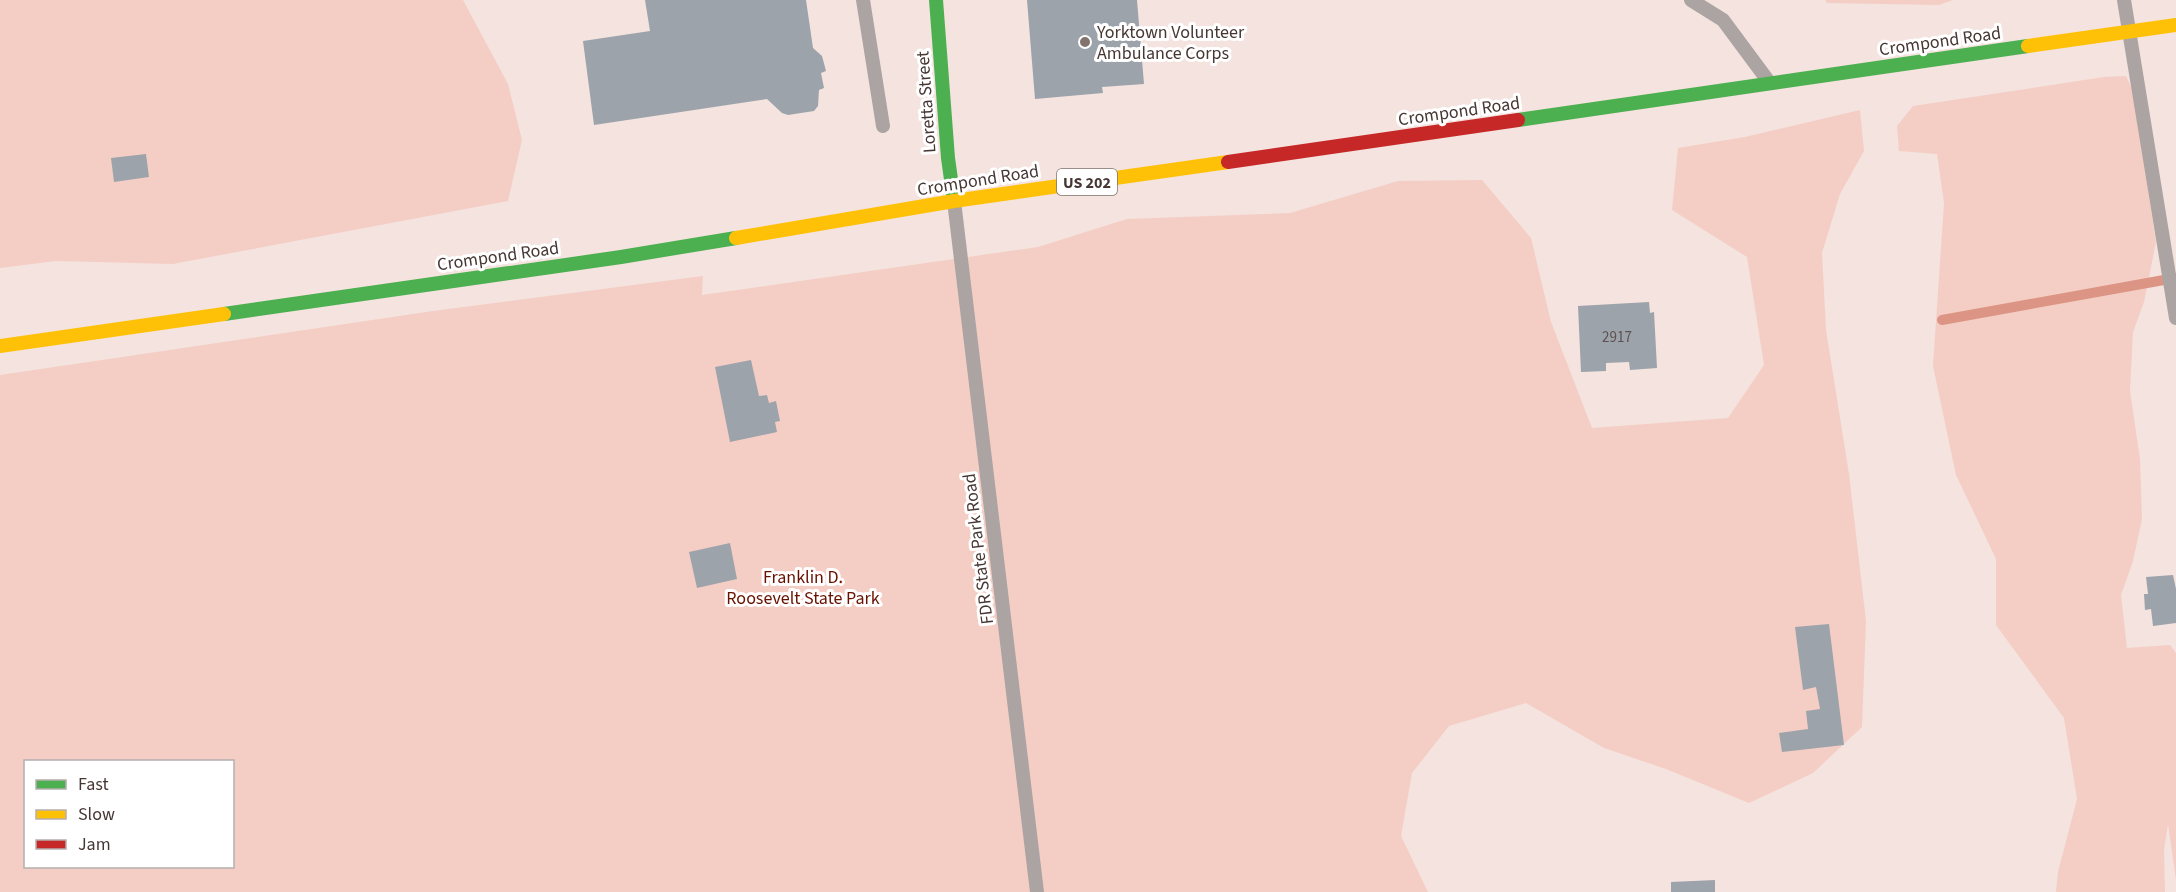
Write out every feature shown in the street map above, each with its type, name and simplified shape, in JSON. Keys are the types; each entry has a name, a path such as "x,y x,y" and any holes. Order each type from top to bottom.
{"main road":[{"name":"Loretta Street","path":"936,0 948,158 954,201"},
{"name":"Crompond Road","path":"0,346 621,257 954,201 2176,25"}],"lane":[{"path":"863,0 883,126"},
{"path":"1691,0 1723,20 1771,84"},
{"path":"2124,0 2176,318"},
{"name":"FDR State Park Road","path":"954,201 1037,892"}],"green space":[{"path":"0,0 463,0 508,84 522,140 508,201 173,264 56,261 0,268"},
{"path":"1825,0 1953,0 1939,5 1827,3"},
{"path":"2126,76 2133,91 2156,242 2144,302 2133,332 2130,391 2140,459 2142,519 2133,561 2121,595 2127,648 2170,645 2176,653 2176,880 2168,824 2164,850 2165,892 2056,892 2058,872 2077,799 2064,718 1996,625 1996,559 1956,475 1933,366 1944,203 1937,154 1899,151 1897,126 1913,106 2104,77"},
{"name":"Franklin D. Roosevelt State Park","path":"1860,110 1864,151 1840,194 1822,253 1826,330 1849,474 1866,621 1862,727 1813,773 1749,803 1666,769 1604,748 1526,703 1449,726 1412,773 1401,836 1428,892 0,892 0,375 433,311 703,276 702,295 1038,247 1127,219 1290,213 1398,181 1482,180 1531,238 1551,322 1592,428 1728,418 1764,365 1747,257 1672,210 1678,148 1745,137"}],"building":[{"path":"645,0 806,0 813,48 822,56 826,71 821,73 824,88 819,90 818,106 814,111 788,115 782,113 767,99 594,125 583,41 650,31"},
{"name":"Yorktown Volunteer Ambulance Corps","path":"1027,0 1137,0 1144,84 1102,87 1103,93 1035,99"},
{"path":"146,154 149,177 114,182 111,158"},
{"path":"1649,302 1650,313 1654,312 1657,368 1630,370 1629,362 1606,363 1606,371 1581,372 1578,306"},
{"path":"751,360 759,396 767,395 769,403 776,401 780,421 775,422 777,432 730,442 715,367"},
{"path":"730,543 737,579 697,588 689,552"},
{"path":"2173,575 2176,589 2176,623 2153,626 2151,609 2145,610 2144,594 2148,594 2146,577"},
{"path":"1829,624 1844,745 1782,752 1779,733 1808,729 1806,711 1820,709 1816,687 1803,690 1795,627"},
{"path":"1715,880 1715,892 1671,892 1671,882"}],"waterway":[{"path":"1942,320 2175,278"}],"traffic: fast":[{"path":"936,0 948,158 954,201"},
{"path":"1518,120 2028,46"},
{"path":"224,314 621,257 736,238"}],"traffic: slow":[{"path":"2028,46 2176,25"},
{"path":"736,238 954,201 1228,162"},
{"path":"0,346 224,314"}],"traffic: jam":[{"path":"1228,162 1518,120"}],"place":[{"name":"Yorktown Volunteer Ambulance Corps","path":"1085,42"}]}
